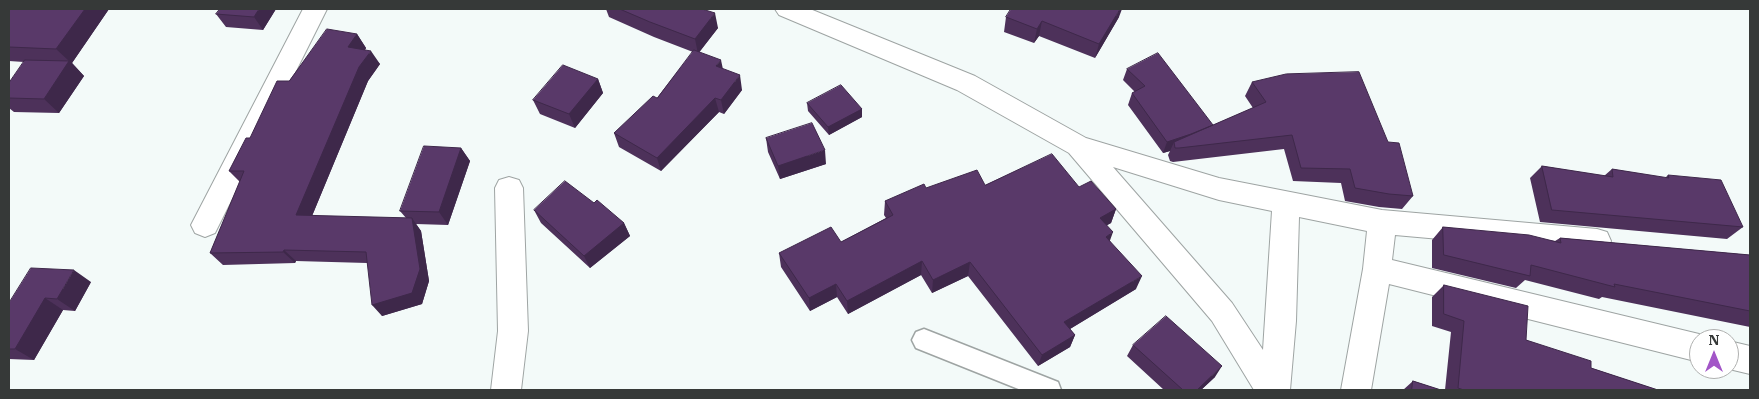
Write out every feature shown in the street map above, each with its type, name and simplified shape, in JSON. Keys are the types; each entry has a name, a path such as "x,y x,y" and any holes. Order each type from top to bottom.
{"street":[{"path":"205,225 315,9"},
{"path":"787,9 966,83 1078,146 1219,189 1382,222 1620,244"},
{"path":"1078,146 1222,312 1273,390"},
{"path":"506,390 514,331 509,188"},
{"path":"1273,390 1281,321 1286,203"},
{"path":"1356,390 1377,269 1382,222"},
{"path":"1377,269 1689,346"}],"lane":[{"path":"924,340 1049,390"}],"building":[{"path":"9,9 85,9 56,49 9,47"},
{"path":"220,9 259,9 254,17 216,14"},
{"path":"620,9 702,9 715,13 695,39"},
{"path":"1011,9 1120,9 1099,44 1042,21 1037,29 1006,17"},
{"path":"327,29 357,34 348,47 371,51 359,67 296,215 412,218 420,269 412,293 372,305 366,252 284,250 283,252 210,253 244,171 229,171 246,138 250,138 277,81 289,81"},
{"path":"694,50 721,60 716,66 740,75 721,100 715,98 657,158 614,133 653,96 657,98"},
{"path":"1158,53 1213,125 1167,142 1132,93 1145,86 1127,69"},
{"path":"25,60 69,61 44,99 9,98 9,83"},
{"path":"563,65 598,79 569,114 533,100"},
{"path":"1359,72 1388,142 1399,143 1413,196 1355,188 1350,169 1301,168 1292,135 1175,148 1174,142 1266,102 1252,82 1286,74"},
{"path":"841,85 862,109 828,127 807,103"},
{"path":"812,123 825,150 778,166 766,138"},
{"path":"424,146 461,148 439,212 400,211"},
{"path":"1052,154 1079,187 1091,181 1116,209 1100,218 1113,232 1106,237 1142,276 1064,322 1075,335 1042,355 970,262 933,280 922,261 847,301 836,284 809,298 779,253 831,227 841,242 893,215 885,201 924,184 926,188 977,170 985,185"},
{"path":"1542,166 1613,177 1612,169 1669,178 1668,175 1721,180 1743,227 1552,210"},
{"path":"565,181 594,203 597,200 624,223 584,256 534,210"},
{"path":"1443,227 1529,235 1561,243 1560,238 1750,255 1750,311 1614,284 1615,287 1531,265 1530,276 1444,255"},
{"path":"31,268 74,270 57,299 45,298 15,349 9,349 9,303"},
{"path":"1444,285 1528,306 1526,340 1591,361 1591,368 1658,390 1464,390 1458,388 1464,321 1444,314"},
{"path":"1166,316 1222,366 1197,390 1183,390 1133,345"},
{"path":"1413,381 1441,390 1412,390"}]}
